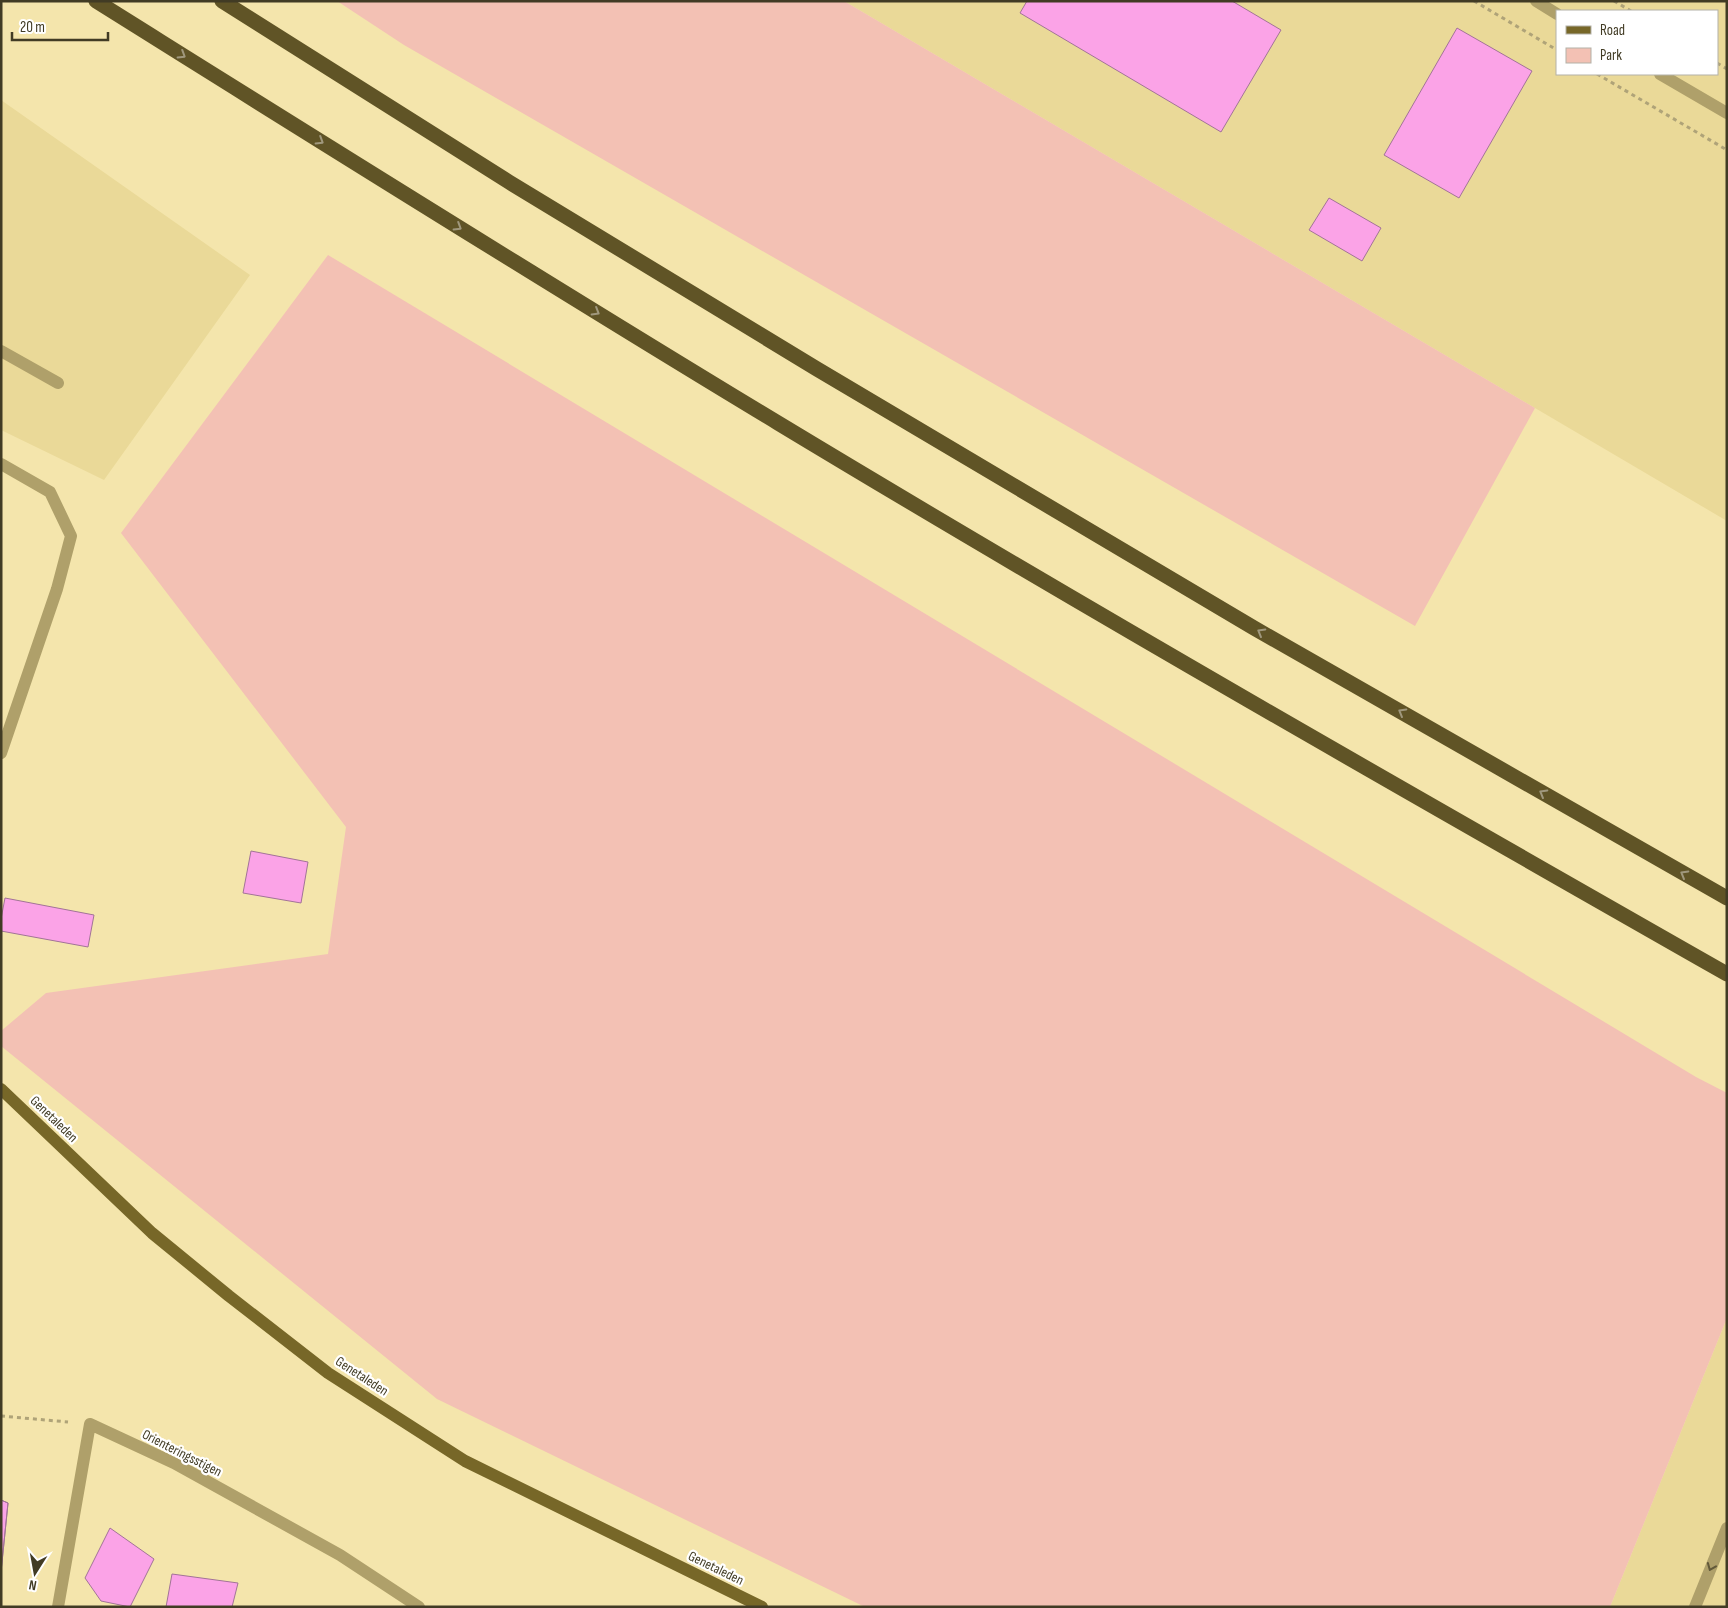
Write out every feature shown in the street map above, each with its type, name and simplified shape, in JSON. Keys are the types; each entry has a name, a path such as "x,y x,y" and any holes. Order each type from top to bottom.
{"highway":[{"path":"96,1 476,239 779,424 1224,688 1727,974"},
{"path":"222,1 509,182 826,374 1254,628 1727,898"}],"main road":[{"name":"Genetaleden","path":"1,1089 152,1233 328,1373 465,1461 762,1607"}],"street":[{"path":"1536,1 1556,13"},
{"path":"1662,75 1727,113"},
{"path":"1,351 58,383"},
{"path":"1,464 50,492 71,536 57,589 1,753"},
{"path":"58,1607 90,1424"},
{"name":"Orienteringsstigen","path":"90,1424 182,1468 340,1556 419,1607"},
{"path":"1695,1607 1727,1528"}],"path":[{"path":"1474,1 1556,49"},
{"path":"1614,1 1629,10"},
{"path":"1599,75 1727,150"},
{"path":"1,1416 90,1424"}],"shaded area":[{"path":"844,1 1727,1 1727,521"},
{"path":"1,100 250,275 104,480 1,430"},
{"path":"1727,1318 1727,1607 1610,1607"}],"green space":[{"path":"337,1 844,1 1535,408 1415,626 404,45"},
{"path":"328,255 1696,1077 1727,1093 1727,1318 1610,1607 865,1607 437,1399 1,1046 1,1031 46,993 328,954 346,827 121,533"}],"building":[{"path":"1027,1 1232,1 1281,30 1221,132 1020,13"},
{"path":"1457,28 1532,71 1459,198 1384,155"},
{"path":"1329,198 1381,228 1362,261 1309,230"},
{"path":"251,851 308,862 301,903 243,893"},
{"path":"5,898 94,915 88,947 1,931"},
{"path":"1,1500 8,1503 1,1572"},
{"path":"1,1500 8,1503 1,1572"},
{"path":"110,1528 154,1559 130,1607 101,1601 85,1578"},
{"path":"172,1574 238,1583 232,1607 166,1607"}]}
